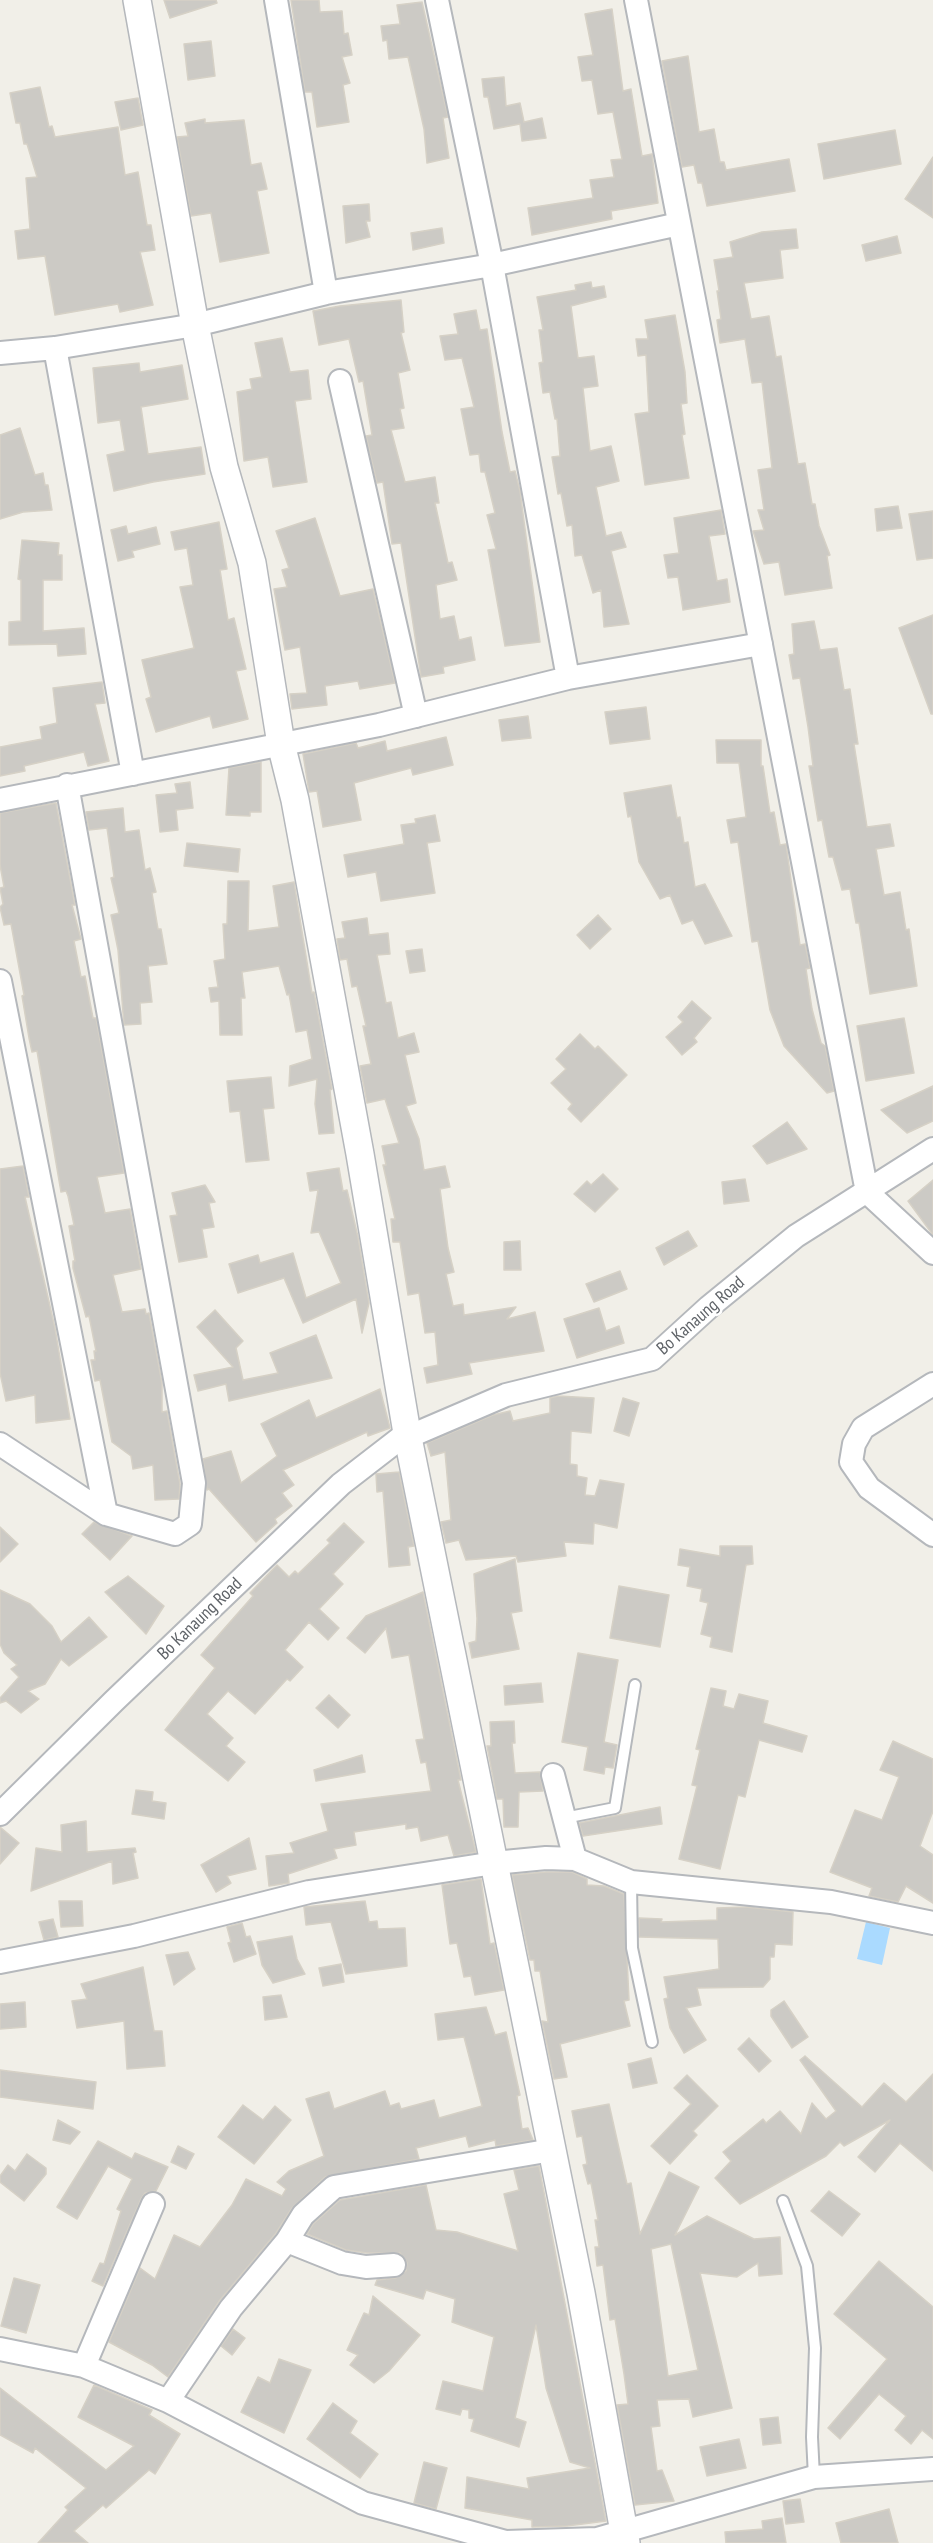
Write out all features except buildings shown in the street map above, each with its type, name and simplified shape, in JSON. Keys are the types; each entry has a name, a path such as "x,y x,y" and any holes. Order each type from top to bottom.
{"street":[{"path":"138,0 195,325 224,467 252,564 282,744 295,800 360,1154 407,1435 581,2293 625,2537"},
{"path":"276,0 326,293"},
{"path":"437,0 492,265 568,678"},
{"path":"636,0 867,1192 933,1253"},
{"path":"1,348 55,348 195,325 326,293 492,265 679,224"},
{"path":"55,348 133,774"},
{"path":"339,381 416,716"},
{"path":"0,800 416,716 568,678 761,644"},
{"path":"0,1444 106,1514 175,1534 190,1524 194,1484 68,785"},
{"path":"0,981 106,1514"},
{"name":"Bo Kanaung Road","path":"0,1814 114,1701 341,1485 407,1435 506,1395 652,1359 709,1307 796,1236 933,1149"},
{"path":"933,1384 863,1428 854,1444 851,1462 869,1488 933,1534"},
{"path":"553,1775 575,1859"},
{"path":"0,1962 134,1936 309,1892 494,1863 546,1858 575,1859 631,1882 831,1902 933,1923"},
{"path":"168,2401 231,2308 287,2241 303,2215 334,2187 552,2150"},
{"path":"84,2366 153,2204"},
{"path":"287,2241 342,2263 366,2267 394,2265"},
{"path":"0,2349 84,2366 168,2401 363,2503 506,2542 625,2537 814,2477 933,2469"}],"lane":[{"path":"564,1818 615,1808 635,1685"},
{"path":"631,1882 632,1948 652,2042"},
{"path":"783,2201 807,2266 815,2348 812,2437 814,2477"}],"water":[{"path":"866,1922 890,1928 882,1965 857,1959"}]}
